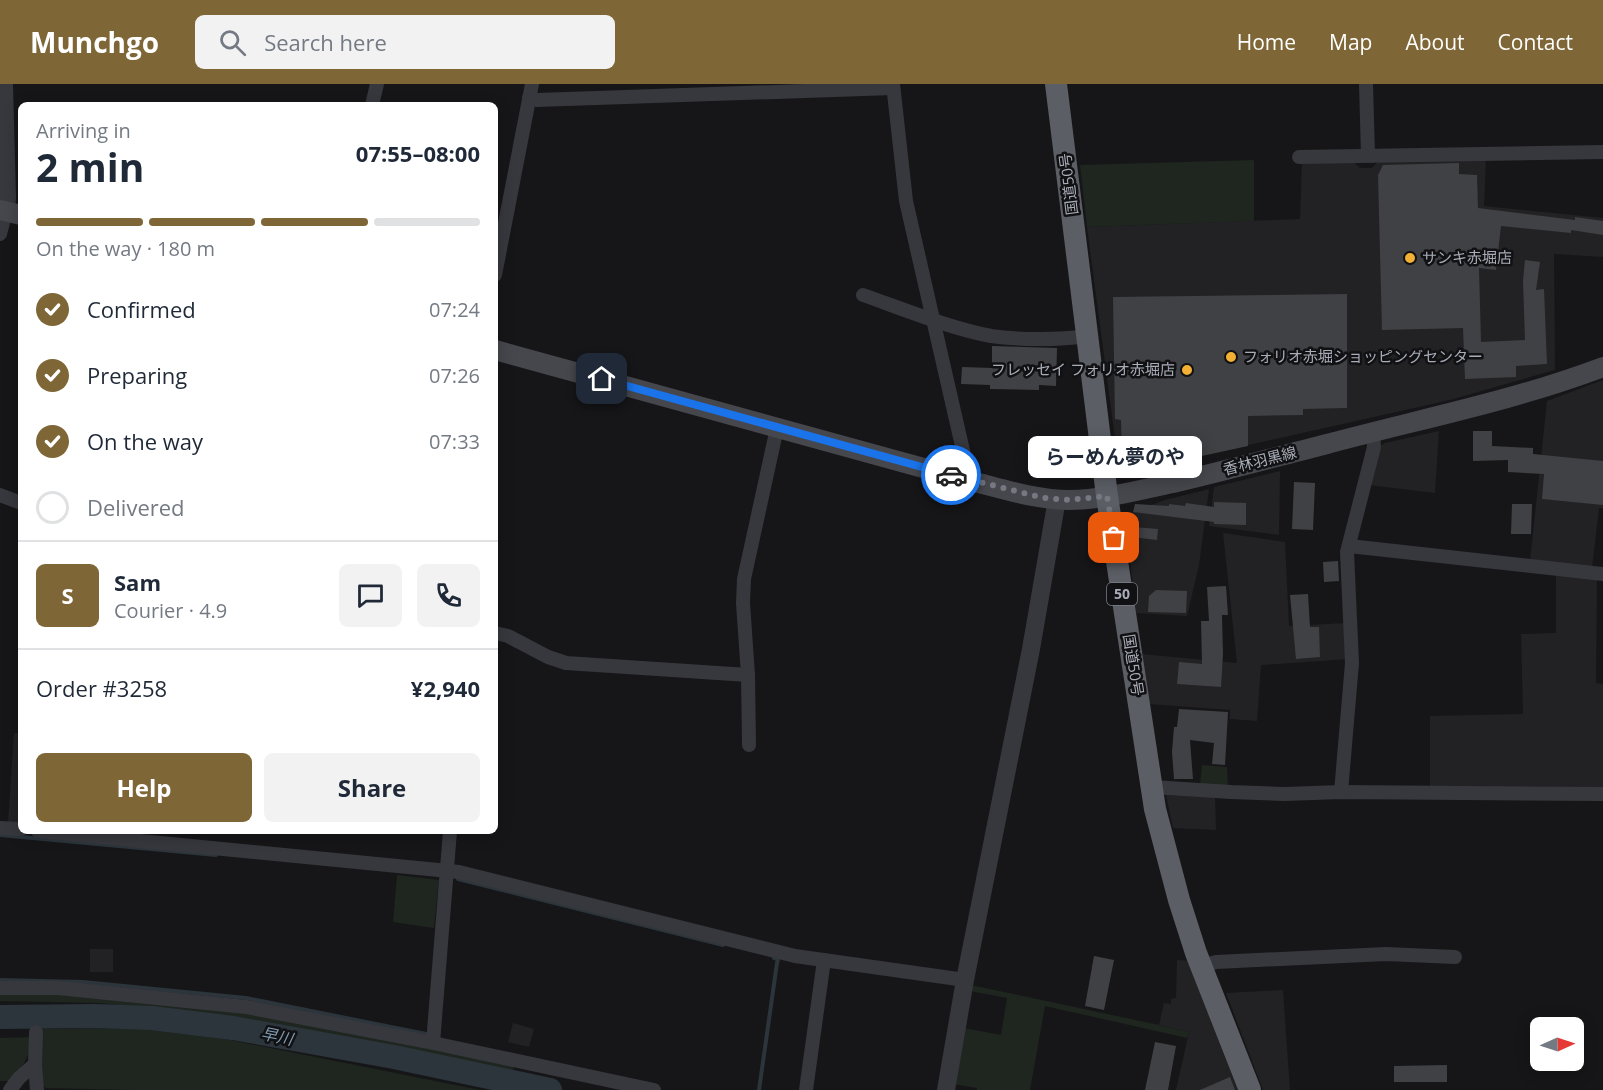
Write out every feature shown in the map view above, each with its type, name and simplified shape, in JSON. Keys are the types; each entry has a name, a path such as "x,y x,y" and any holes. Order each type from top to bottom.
{"highway":[{"name":"国道50号","path":"1056,84 1107,496 1152,787 1174,881 1201,966 1250,1090"}],"main road":[{"name":"香林羽黒線","path":"498,351 967,480 1034,496 1057,499 1081,499 1128,493 1210,474 1485,405 1550,386 1603,367"}],"street":[{"path":"0,234 9,212 4,84"},
{"path":"373,102 377,84"},
{"path":"498,259 532,84"},
{"path":"1366,84 1368,155"},
{"path":"529,98 537,100 763,88 893,86 906,201 968,468 967,480"},
{"path":"1299,157 1603,152"},
{"path":"863,295 933,320 1005,338 1070,339 1088,336"},
{"path":"749,745 744,579 777,428"},
{"path":"1341,792 1352,663 1347,552 1374,447 1373,432"},
{"path":"0,495 18,502"},
{"path":"946,1090 964,980 1031,649 1057,499"},
{"path":"1349,546 1603,574"},
{"path":"498,634 508,636 548,657 566,663 748,675"},
{"path":"1152,787 1285,794 1341,792 1603,794"},
{"path":"0,828 18,830"},
{"path":"101,834 185,838 459,872 795,956 964,980"},
{"path":"433,1043 450,834"},
{"path":"1201,966 1216,963 1376,955 1455,957"},
{"path":"806,1090 824,960"},
{"path":"0,988 58,988 235,1006 433,1043 654,1090"},
{"path":"36,1032 37,1090"},
{"path":"10,1090 19,1078 35,1064"}],"shaded area":[{"path":"1382,157 1486,157 1484,206 1603,218 1603,257 1554,254 1555,370 1450,400 1133,471 1118,461 1087,227 1300,219 1302,162 1351,160 1360,168 1372,168"},
{"path":"1254,160 1254,221 1087,227 1080,165"},
{"path":"1603,380 1603,508 1599,508 1592,568 1530,561 1547,401"},
{"path":"1439,431 1435,493 1368,485 1380,446"},
{"path":"1280,471 1279,535 1209,526 1214,487"},
{"path":"1209,489 1199,565 1187,616 1136,613 1126,524 1127,514 1165,500"},
{"path":"1223,533 1285,542 1289,626 1347,623 1348,659 1261,665 1257,721 1230,719 1230,710 1149,704 1142,654 1237,663"},
{"path":"1556,573 1597,578 1596,683 1603,684 1603,788 1430,787 1430,716 1523,714 1521,634 1556,633"},
{"path":"14,733 18,733 18,824 8,823"},
{"path":"1202,765 1227,767 1228,787 1200,785"},
{"path":"1166,795 1215,797 1216,830 1173,828"},
{"path":"397,875 439,880 434,928 393,922"},
{"path":"90,949 113,949 113,972 90,972"},
{"path":"1177,960 1191,961 1240,1090 1176,1090 1189,1032 1159,1025 1164,1003 1171,1004 1171,999 1176,998"},
{"path":"971,985 1189,1032 1187,1038 1045,1006 1030,1090 977,1090 977,1088 953,1084 964,1028 1001,1035 1007,998 970,991"},
{"path":"1283,990 1290,1090 1263,1090 1226,993"},
{"path":"0,992 65,993 248,1011 515,1063 513,1070 255,1020 99,1003 0,1001"},
{"path":"513,1023 534,1029 529,1047 508,1042"},
{"path":"134,1028 176,1031 225,1039 480,1090 132,1090 46,1088 43,1085 40,1029"},
{"path":"32,1037 29,1051 22,1065 10,1081 0,1081 0,1038"}],"building":[{"path":"1459,163 1459,174 1477,175 1478,208 1575,220 1575,217 1603,221 1603,235 1571,230 1571,233 1501,226 1496,270 1479,268 1481,342 1525,340 1523,281 1525,260 1540,262 1536,290 1544,289 1547,364 1516,366 1516,377 1465,379 1463,328 1382,330 1378,175 1383,165"},
{"name":"フォリオ赤堀ショッピングセンター","path":"1347,294 1347,408 1303,409 1303,415 1248,416 1248,446 1188,459 1122,460 1121,420 1115,419 1113,297"},
{"path":"992,346 1057,348 1056,386 1039,385 1039,390 990,389 990,385 961,384 962,367 992,368"},
{"path":"1473,431 1492,431 1492,446 1533,448 1533,454 1603,461 1603,505 1542,499 1544,474 1508,472 1508,460 1473,461"},
{"path":"1294,482 1315,483 1313,530 1292,529"},
{"path":"1214,502 1246,503 1246,525 1214,524 1214,522 1133,512 1135,504 1185,506 1186,503 1214,507"},
{"path":"1512,504 1532,504 1531,534 1511,534"},
{"path":"1133,527 1158,529 1157,540 1132,537"},
{"path":"1338,561 1339,581 1324,582 1323,562"},
{"path":"1226,586 1228,615 1222,615 1221,687 1177,684 1179,662 1202,664 1201,621 1209,621 1207,587"},
{"path":"1156,590 1187,591 1186,613 1148,612 1149,596"},
{"path":"1308,594 1310,627 1319,627 1320,657 1296,659 1290,595"},
{"path":"1179,709 1228,712 1225,765 1212,764 1214,743 1190,740 1193,779 1174,779 1172,752 1174,727 1177,727"},
{"path":"1094,956 1114,960 1104,1010 1085,1006"},
{"path":"1155,1042 1176,1046 1168,1090 1145,1090"},
{"path":"1447,1065 1447,1082 1394,1082 1394,1066"},
{"path":"1230,1077 1235,1090 1200,1090"}],"waterway":[{"path":"0,835 216,855"},
{"path":"458,879 723,945"},
{"path":"759,1090 778,959 774,958"},
{"path":"0,980 83,982 246,998 426,1034"},
{"name":"早川","path":"0,1017 152,1018 233,1028 394,1057 550,1090"}],"way so far":[{"path":"951,475 1044,498 1069,500 1107,496 1114,538"}],"place":[{"name":"サンキ赤堀店","path":"1410,258"},
{"name":"フォリオ赤堀ショッピングセンター","path":"1231,357"},
{"name":"フレッセイ フォリオ赤堀店","path":"1187,370"},
{"name":"らーめん夢のや","path":"1114,538"}],"route":[{"path":"602,379 951,475"}]}
